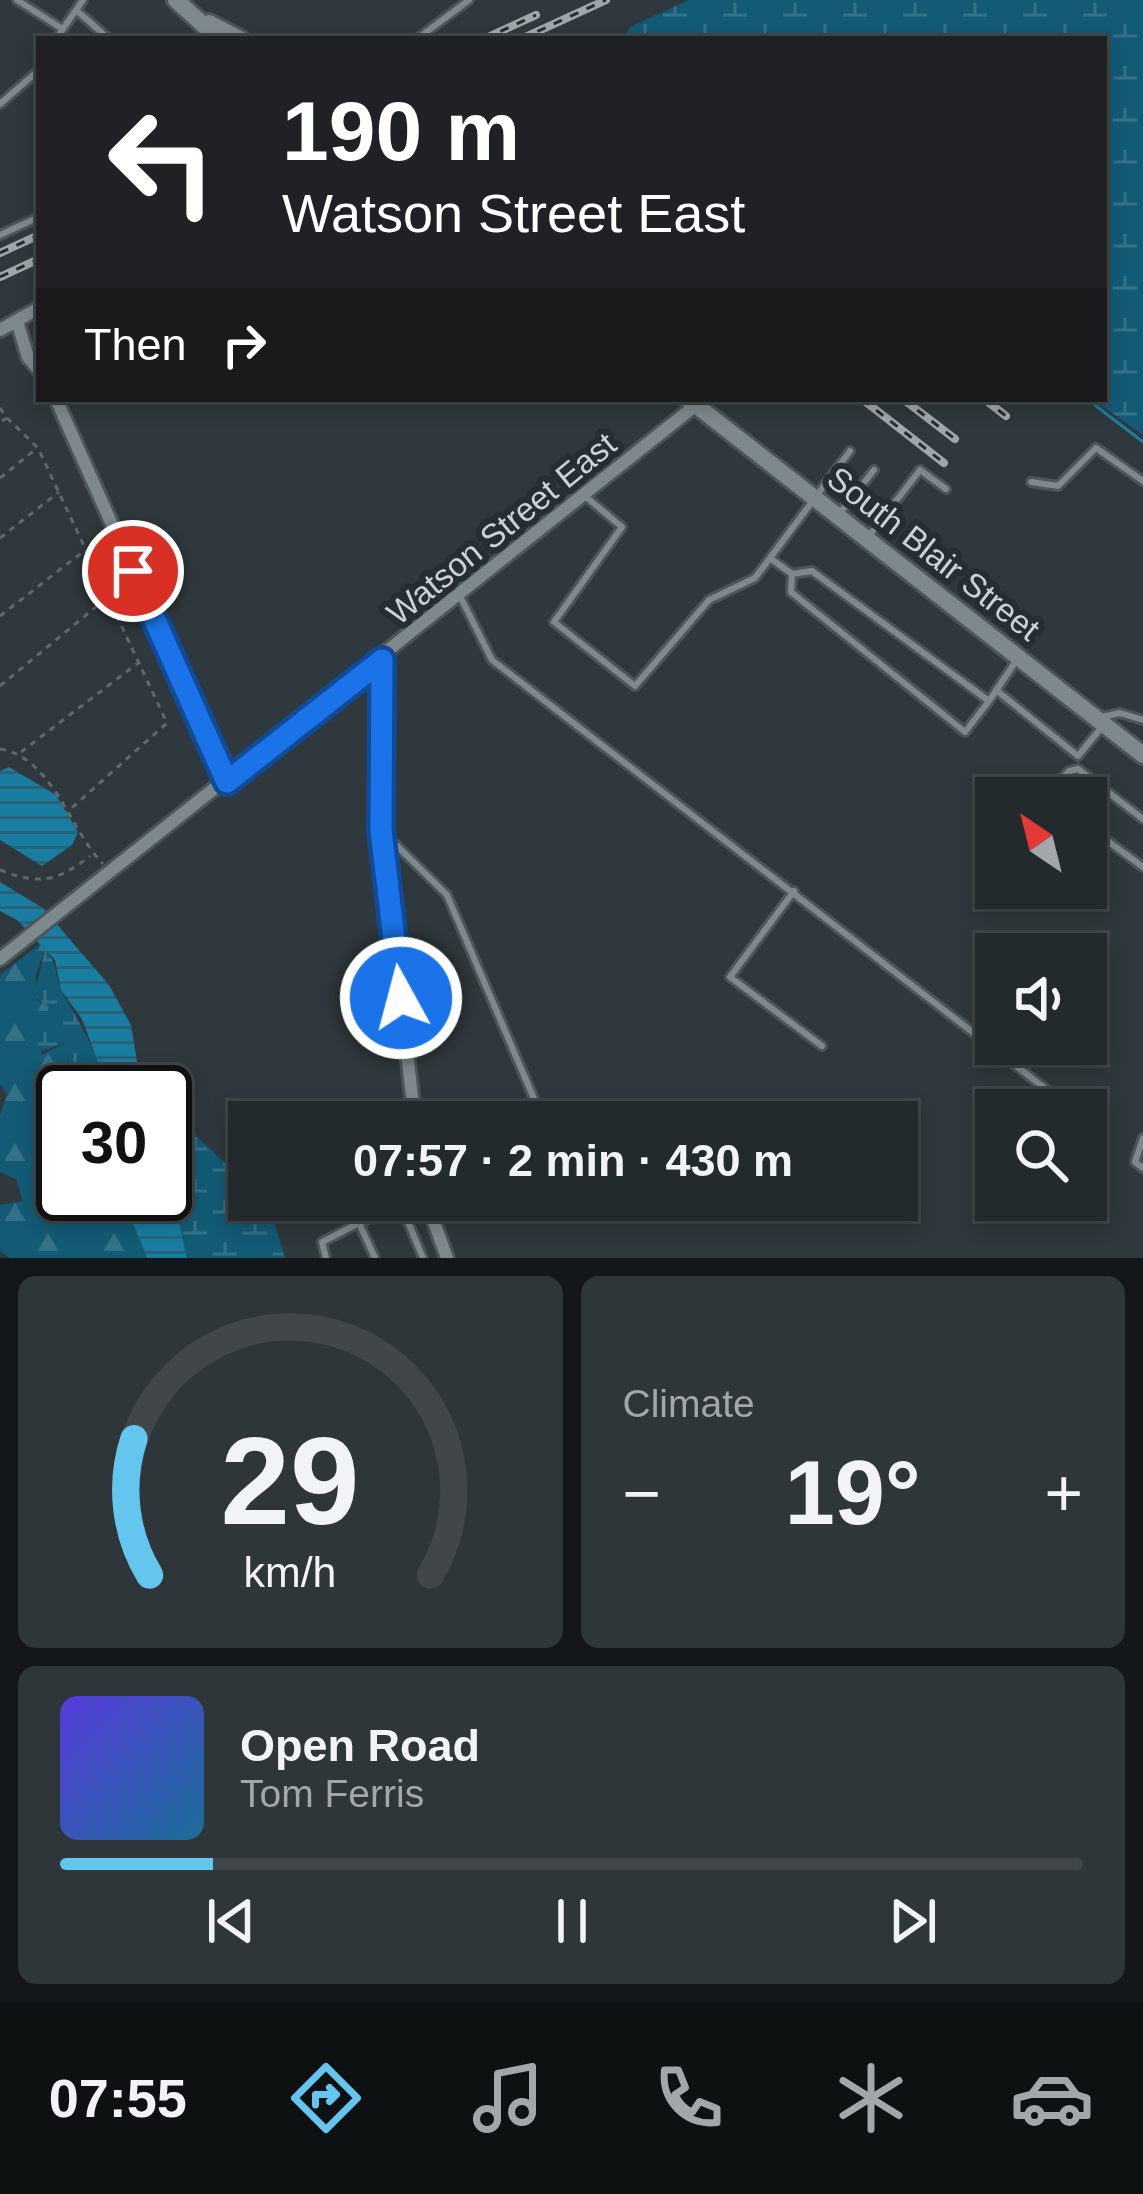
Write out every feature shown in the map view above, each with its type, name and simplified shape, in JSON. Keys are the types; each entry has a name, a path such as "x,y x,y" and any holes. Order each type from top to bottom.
{"street":[{"path":"176,0 234,36"},
{"path":"201,19 216,36"},
{"path":"0,330 36,310"},
{"path":"17,321 28,357 36,366"},
{"path":"57,402 227,782"},
{"name":"Watson Street East","path":"0,959 382,660 692,402"},
{"name":"South Blair Street","path":"692,402 1143,755"},
{"path":"382,660 381,830 413,1101"},
{"path":"434,1221 447,1258"}],"lane":[{"path":"17,0 61,28"},
{"path":"57,36 83,0"},
{"path":"421,36 469,0"},
{"path":"76,10 106,36"},
{"path":"0,104 36,73"},
{"path":"0,85 11,94"},
{"path":"0,235 36,218"},
{"path":"1031,482 1058,486 1096,448 1143,482"},
{"path":"584,495 622,527 554,622 635,686 709,600 755,578 850,451"},
{"path":"838,516 874,470"},
{"path":"867,539 920,470 946,490"},
{"path":"770,558 792,574 812,571 989,701"},
{"path":"792,574 791,592 965,732 1019,658"},
{"path":"459,593 492,660 1046,1089"},
{"path":"996,690 1078,756"},
{"path":"1078,770 1078,756 1100,721 1120,713 1143,720"},
{"path":"1063,777 1069,770 1078,770 1143,820"},
{"path":"381,830 447,895 535,1101"},
{"path":"1107,840 1143,867"},
{"path":"794,891 730,977 822,1046"},
{"path":"1143,1138 1135,1162 1143,1168"},
{"path":"326,1258 322,1242 401,1205 423,1258"},
{"path":"358,1223 375,1258"}],"path":[{"path":"0,407 38,448 167,723 67,812"},
{"path":"0,422 7,418"},
{"path":"0,478 38,448"},
{"path":"0,538 58,492"},
{"path":"0,616 86,550"},
{"path":"0,686 108,597"},
{"path":"20,752 139,662"},
{"path":"0,749 20,752 93,854 112,873"},
{"path":"0,870 34,882 62,878 93,854"}],"green space":[{"path":"689,0 1143,0 1143,435 1096,402 1107,402 1107,36 625,36 630,27"},
{"path":"40,944 45,949 36,974 37,1000 49,1006 41,1055 65,1043 69,1065 36,1065 36,1221 133,1221 147,1258 10,1258 0,1251 0,1205 23,1201 16,1179 0,1172 0,1115 7,1095 0,1084 0,975"},
{"path":"45,949 99,1065 66,1065 64,1043 35,1054 49,1007 34,996"},
{"path":"192,1132 228,1166 228,1221 274,1221 285,1258 187,1258 179,1221 192,1221"}],"shaded area":[{"path":"9,767 56,795 78,832 72,845 42,866 0,840 0,771"},
{"path":"0,882 43,908 109,985 131,1025 138,1065 99,1065 82,1019 61,990 55,960 17,920 0,911"},
{"path":"132,1221 179,1221 187,1258 147,1258"}],"waterway":[{"path":"1091,402 1143,442"}],"railway":[{"path":"528,36 606,0"},
{"path":"490,36 536,15"},
{"path":"0,253 36,236"},
{"path":"0,277 36,260"},
{"path":"866,402 944,463"},
{"path":"907,402 955,439"},
{"path":"988,402 1006,416"}],"route":[{"path":"133,571 227,782 382,660 381,830 401,998"}]}
